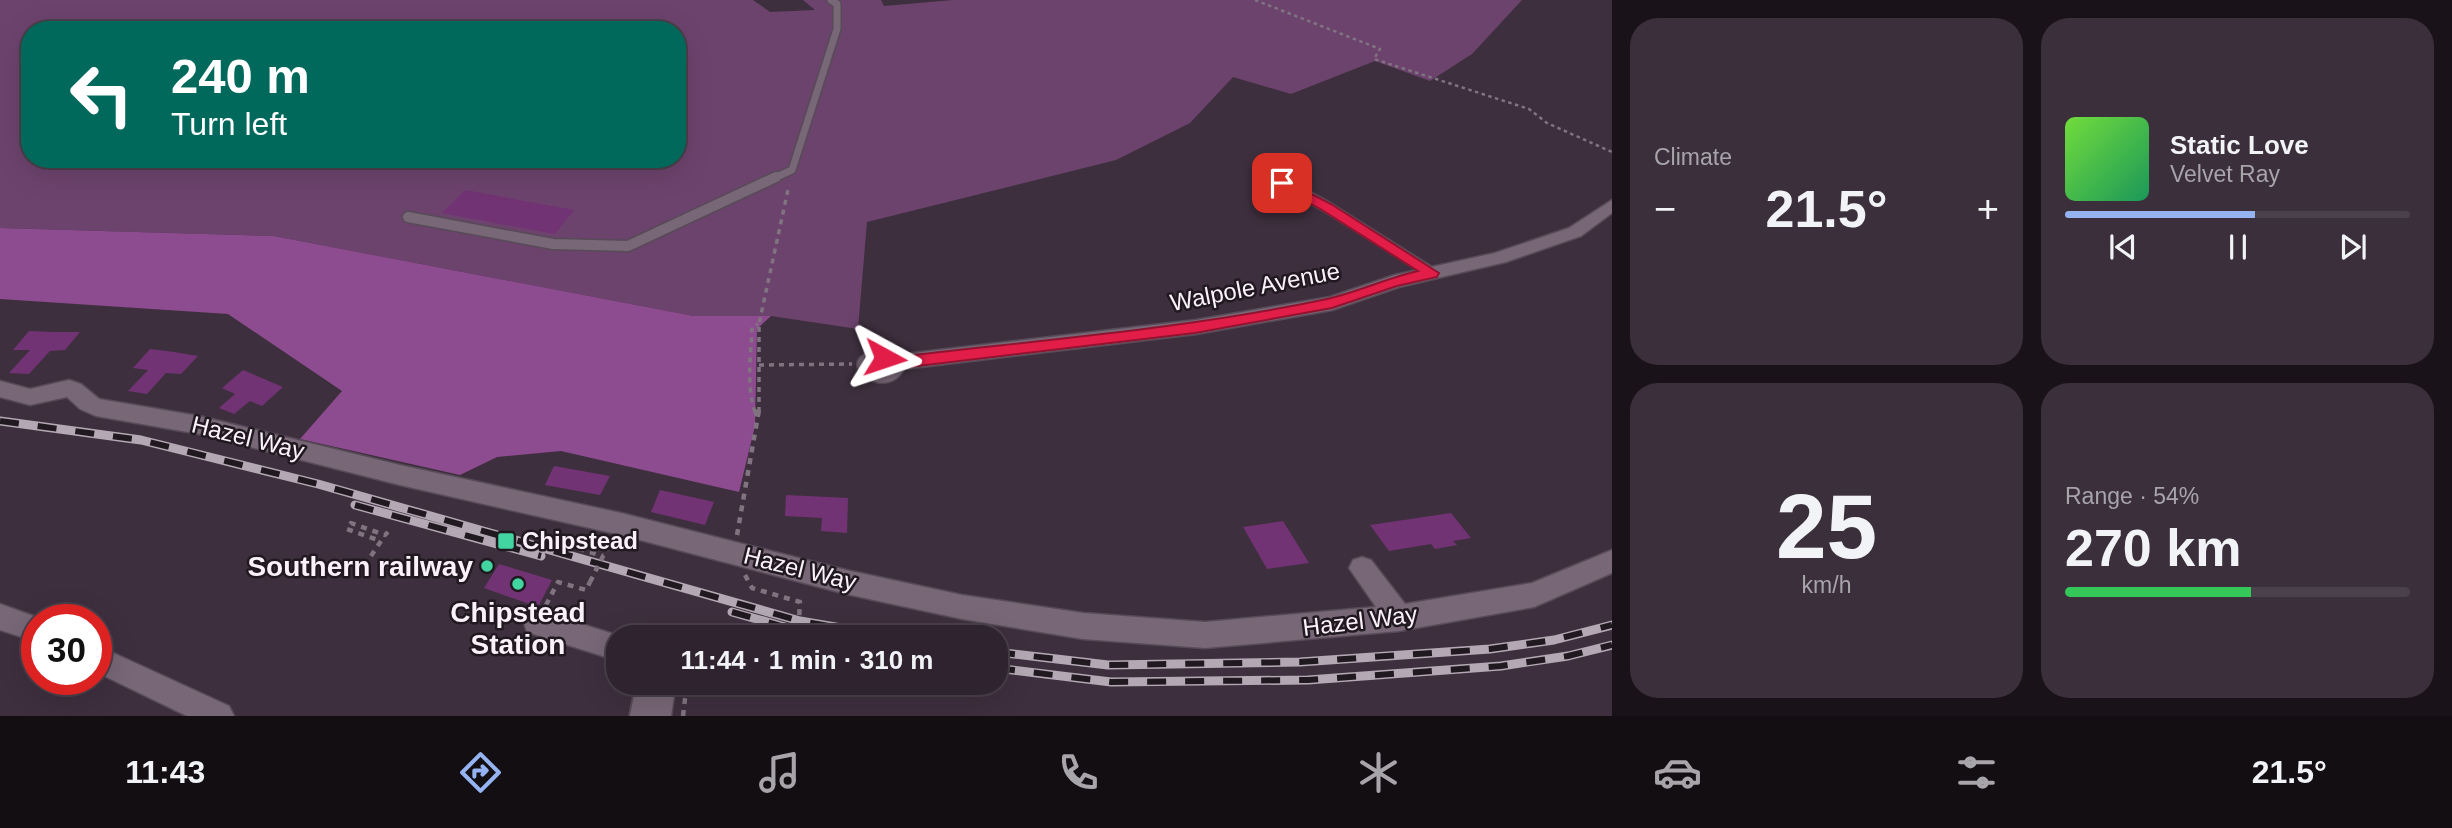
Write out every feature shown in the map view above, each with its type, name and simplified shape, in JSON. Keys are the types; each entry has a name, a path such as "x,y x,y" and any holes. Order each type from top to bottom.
{"street":[{"name":"Walpole Avenue","path":"868,363 875,358 885,358 893,363 1209,325 1332,303 1395,281 1499,258 1575,232 1612,205"},
{"name":"Hazel Way","path":"0,388 30,397 69,388 88,405 96,407 199,425 400,475 734,552 846,582 962,607 1083,626 1205,635 1398,618 1534,594 1612,561"},
{"path":"1362,568 1398,618"},
{"path":"0,617 21,624"},
{"path":"537,623 606,644"},
{"path":"112,665 219,716"},
{"path":"656,716 660,695"}],"lane":[{"path":"408,217 553,244 628,246 792,170 837,29 837,4 831,0"},
{"path":"1260,170 1327,207 1432,273"},
{"path":"636,716 640,695"}],"path":[{"path":"1255,0 1380,50 1374,59 1529,109 1547,123 1612,152"},
{"path":"792,170 759,324 759,421 734,552 752,588 800,602 799,625"},
{"path":"759,324 752,327 750,379 752,406 759,421"},
{"path":"759,365 868,363"},
{"path":"371,556 381,541 347,529 351,523 385,536 388,532"},
{"path":"558,582 586,590 605,553 567,545"},
{"path":"683,716 685,695"}],"shaded area":[{"path":"0,0 753,0 770,12 815,10 803,0 881,0 884,6 953,0 1522,0 1472,54 1430,81 1375,61 1291,94 1233,77 1190,123 1116,160 867,222 858,329 771,316 694,316 274,236 0,228"},
{"path":"0,228 274,236 694,316 771,316 757,329 755,426 739,492 561,451 497,457 460,475 300,439 342,391 228,314 0,299"}],"building":[{"path":"465,190 574,210 555,234 442,213"},
{"path":"29,331 80,332 65,350 50,351 29,374 9,373 30,350 13,350"},
{"path":"150,349 198,356 181,374 166,373 147,394 128,391 148,370 133,368"},
{"path":"243,370 283,387 262,406 250,401 234,414 219,408 235,394 222,388"},
{"path":"554,466 610,476 600,495 545,485"},
{"path":"660,490 714,502 705,525 651,512"},
{"path":"786,495 848,498 847,533 821,531 822,518 785,516"},
{"path":"1451,513 1471,538 1453,541 1457,545 1435,549 1431,544 1389,551 1370,525"},
{"path":"1283,521 1309,563 1267,569 1243,527"},
{"name":"Chipstead Station","path":"499,564 552,580 538,607 484,588"}],"railway":[{"path":"0,421 141,440 318,484 800,621 824,625"},
{"path":"355,505 541,556"},
{"path":"732,612 778,625"},
{"path":"1008,653 1108,665 1300,662 1490,649 1554,640 1612,625"},
{"path":"1008,669 1111,682 1308,680 1501,666 1568,656 1612,645"}],"place":[{"name":"Chipstead","path":"506,541"},
{"name":"Southern railway","path":"487,566"},
{"name":"Chipstead Station","path":"518,584"}],"route":[{"path":"885,358 893,363 1195,327 1332,303 1395,281 1432,273 1327,207 1282,183"}]}
